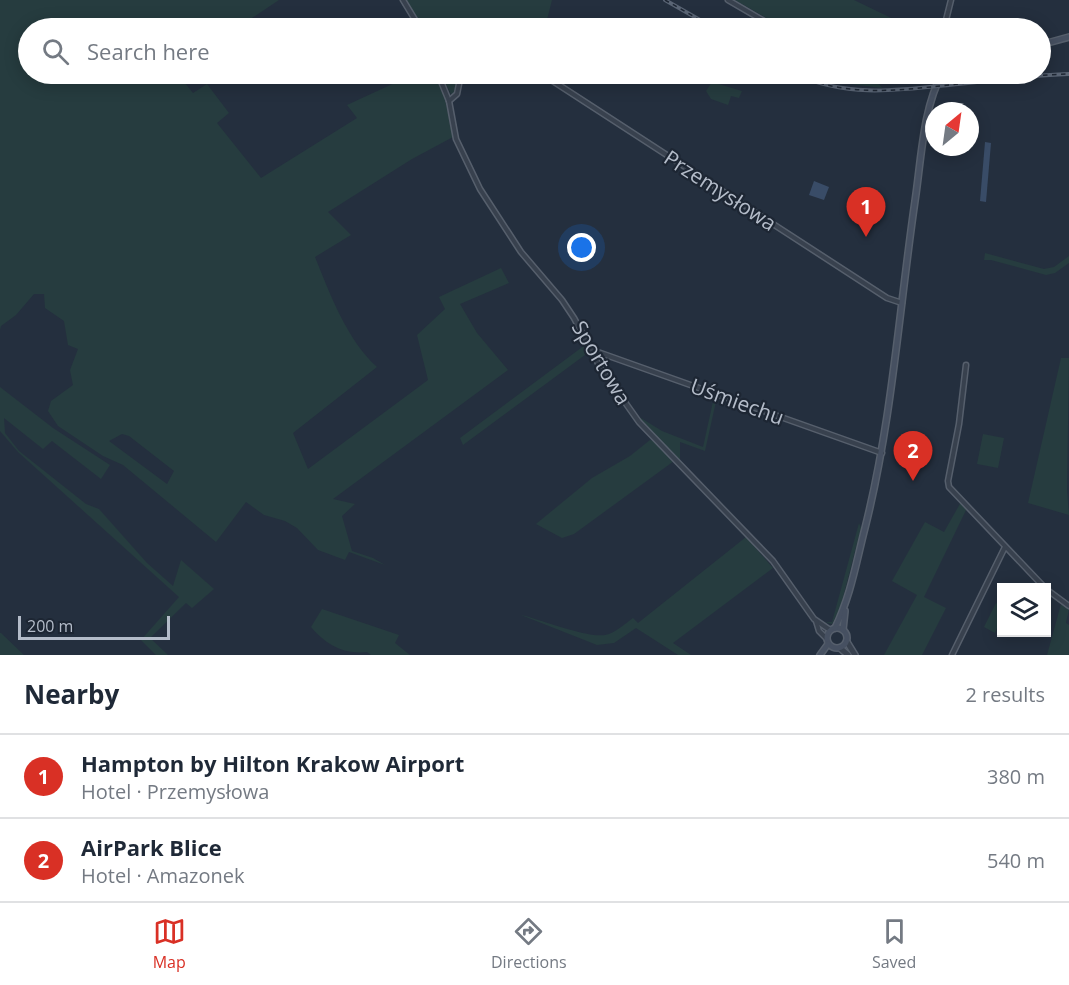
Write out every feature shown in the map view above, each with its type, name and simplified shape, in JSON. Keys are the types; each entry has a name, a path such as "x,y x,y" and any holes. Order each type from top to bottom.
{"main road":[{"path":"1051,42 1069,37"},
{"path":"827,655 847,642 847,636 843,630 846,607 882,453 928,112 936,84"},
{"path":"820,655 846,607"},
{"path":"833,629 843,630"},
{"path":"827,641 837,648"}],"street":[{"path":"403,0 414,18"},
{"path":"728,0 759,18"},
{"path":"947,18 951,0"},
{"name":"Sportowa","path":"442,84 449,102 456,139 480,189 521,252 563,302 600,367 639,422 773,561 816,621 819,631 827,641"},
{"path":"449,102 457,94 459,84"},
{"name":"Przemysłowa","path":"557,84 887,298 902,303"},
{"name":"Uśmiechu","path":"592,350 882,453"},
{"path":"966,365 959,424 948,481 949,487 1041,583"},
{"path":"952,655 1005,547"},
{"path":"1051,592 1069,606"},
{"name":"Sportowa","path":"816,621 833,629"},
{"path":"847,642 855,655"},
{"path":"837,648 848,655"}],"green space":[{"path":"0,0 279,0 252,18 18,18 18,84 186,84 193,93 207,84 229,113 217,123 261,178 357,118 347,105 392,84 440,84 453,137 412,159 328,212 351,235 315,257 348,330 366,356 377,367 293,433 308,469 428,380 417,335 445,309 439,297 501,268 509,283 460,304 477,333 508,370 333,499 355,504 342,516 352,551 385,565 349,552 345,560 318,550 297,528 285,521 264,515 246,502 216,542 123,465 103,456 58,426 48,411 51,401 73,385 70,370 78,349 68,345 64,321 45,308 44,294 34,294 16,315 1,326 0,330","holes":["122,434 129,436 174,471 167,484 109,441"]},
{"path":"406,0 552,0 548,18 416,18"},
{"path":"735,0 854,0 891,18 766,18"},
{"path":"446,84 456,84 454,93 451,94"},
{"path":"711,84 719,84 742,91 739,98 731,96 728,105 711,99 706,91"},
{"path":"850,84 879,84 882,88"},
{"path":"985,253 1044,269 1054,267 1069,256 1069,263 1055,273 1046,275 984,260"},
{"path":"585,345 589,352 463,445 460,438"},
{"path":"1061,358 1069,358 1067,490 1069,515 1028,503"},
{"path":"0,387 53,428 110,465 101,479 52,441 43,449 4,418 5,433 19,451 86,504 99,509 147,563 173,586 181,560 214,589 192,608 186,603 150,638 168,655 156,655 141,640 179,597 18,452 0,431"},
{"path":"714,397 717,397 705,451 680,442 680,460 636,415 662,431 703,447"},
{"path":"983,434 1004,438 998,468 977,464"},
{"path":"650,440 654,441 674,461 574,534 562,538 536,524 592,478 630,456"},
{"path":"961,502 967,508 924,597 946,608 922,655 884,655 917,595 892,581 925,522 944,532"},
{"path":"859,523 861,528 840,609 832,624 825,622 832,622"},
{"path":"746,537 773,568 673,643 691,655 678,655 636,628 614,643 597,645 521,615 591,635 609,634 633,618 638,623"},
{"path":"996,603 997,628 995,633 984,627"},
{"path":"1061,604 1069,609 1066,623 1069,625 1069,655 1047,655"},
{"path":"322,609 399,635 395,643 410,655 371,655 367,652 351,652 336,647 311,627"},
{"path":"1,633 24,655 0,655"}],"water":[{"path":"985,142 991,143 986,202 980,201"},
{"path":"814,181 829,187 824,200 809,195"}],"railway":[{"path":"665,0 696,18"},
{"path":"1051,75 1069,74"},
{"path":"825,84 870,90 957,84"}],"place":[{"name":"Hampton by Hilton Krakow Airport","path":"866,237"},
{"name":"AirPark Blice","path":"913,481"}]}
